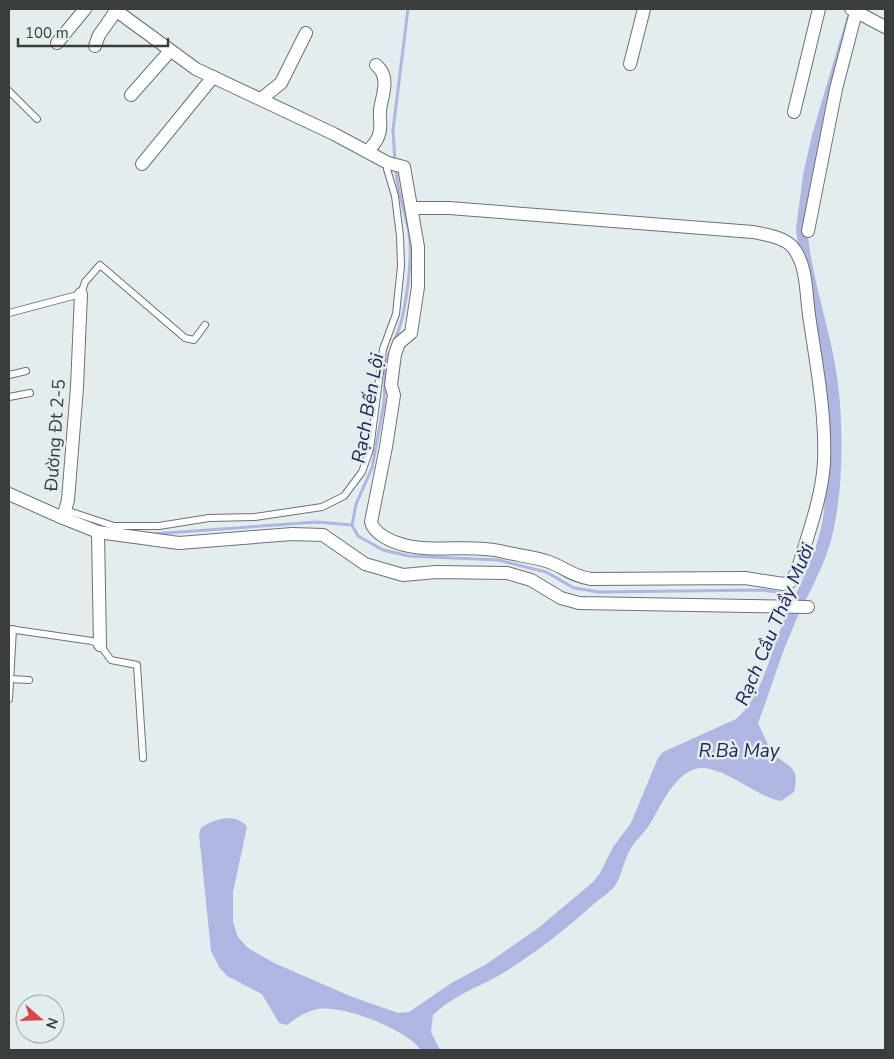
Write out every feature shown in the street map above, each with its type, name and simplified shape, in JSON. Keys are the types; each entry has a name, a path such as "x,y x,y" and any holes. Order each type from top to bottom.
{"street":[{"path":"57,43 86,9"},
{"path":"630,64 644,9"},
{"path":"794,112 819,9"},
{"path":"95,46 99,35 115,10 196,69 392,164 404,167 418,247 418,287 411,334 399,343 393,367 391,385 394,395 371,522 373,529 403,545 499,551 549,562 574,576 591,579 745,578 783,584 790,582 797,572 818,500 824,462 822,402 812,332 803,270 793,247 779,238 753,232 477,210 412,208"},
{"path":"808,231 831,108 854,10 885,27"},
{"path":"261,99 281,83 306,33"},
{"path":"131,95 170,51"},
{"path":"368,151 380,134 380,109 384,96 385,82 381,69 376,65"},
{"path":"142,164 213,78"},
{"name":"Đường Đt 2-5","path":"9,494 64,514 77,387 80,294"},
{"path":"64,514 98,532 179,543 292,534 323,535 365,564 403,575 436,572 507,574 531,580 561,598 579,603 806,608"},
{"path":"98,532 100,645"}],"lane":[{"path":"9,91 37,119"},
{"path":"64,514 114,526 159,526 209,518 255,517 322,507 344,496 362,472 370,449 384,349 396,314 401,266 400,236 394,196 387,169 392,164"},
{"path":"9,313 80,294 84,282 100,265 185,338 194,340 205,325"},
{"path":"9,375 26,371"},
{"path":"9,397 30,393"},
{"path":"9,699 11,629 82,638 100,645 115,662 137,665 143,758"},
{"path":"10,680 29,680"}],"water":[{"name":"R.Bà May","path":"847,16 850,16 807,224 812,263 837,377 842,440 838,507 825,558 787,641 758,723 772,751 794,771 796,783 794,792 781,801 760,793 715,770 705,768 695,769 680,778 667,794 648,827 631,848 617,882 611,890 536,951 498,976 456,998 433,1015 431,1032 440,1050 421,1050 402,1034 389,1027 374,1020 343,1011 318,1009 302,1015 287,1025 279,1023 262,994 227,976 219,967 211,951 199,834 201,828 218,820 231,818 242,822 247,827 233,892 233,922 238,937 248,948 274,963 350,996 398,1013 409,1012 453,982 485,965 537,929 593,882 600,873 613,847 631,823 658,758 663,752 736,719 753,698 765,673 784,620 812,558 819,536 824,509 827,483 796,229 803,175 812,135"}],"waterway":[{"name":"Rạch Bến Lội","path":"395,162 393,130 408,9"},
{"name":"Rạch Bến Lội","path":"395,339 408,287 410,257 409,233 399,193 396,169"},
{"name":"Rạch Bến Lội","path":"390,352 386,361 384,403 372,468 356,504 352,525 358,536 383,550 409,556 498,560 546,572 574,588 599,592 763,590 799,596"},
{"path":"153,534 317,522 352,525"}],"water label":[{"name":"Rạch Cầu Thầy Mười","path":"774,624"}]}
